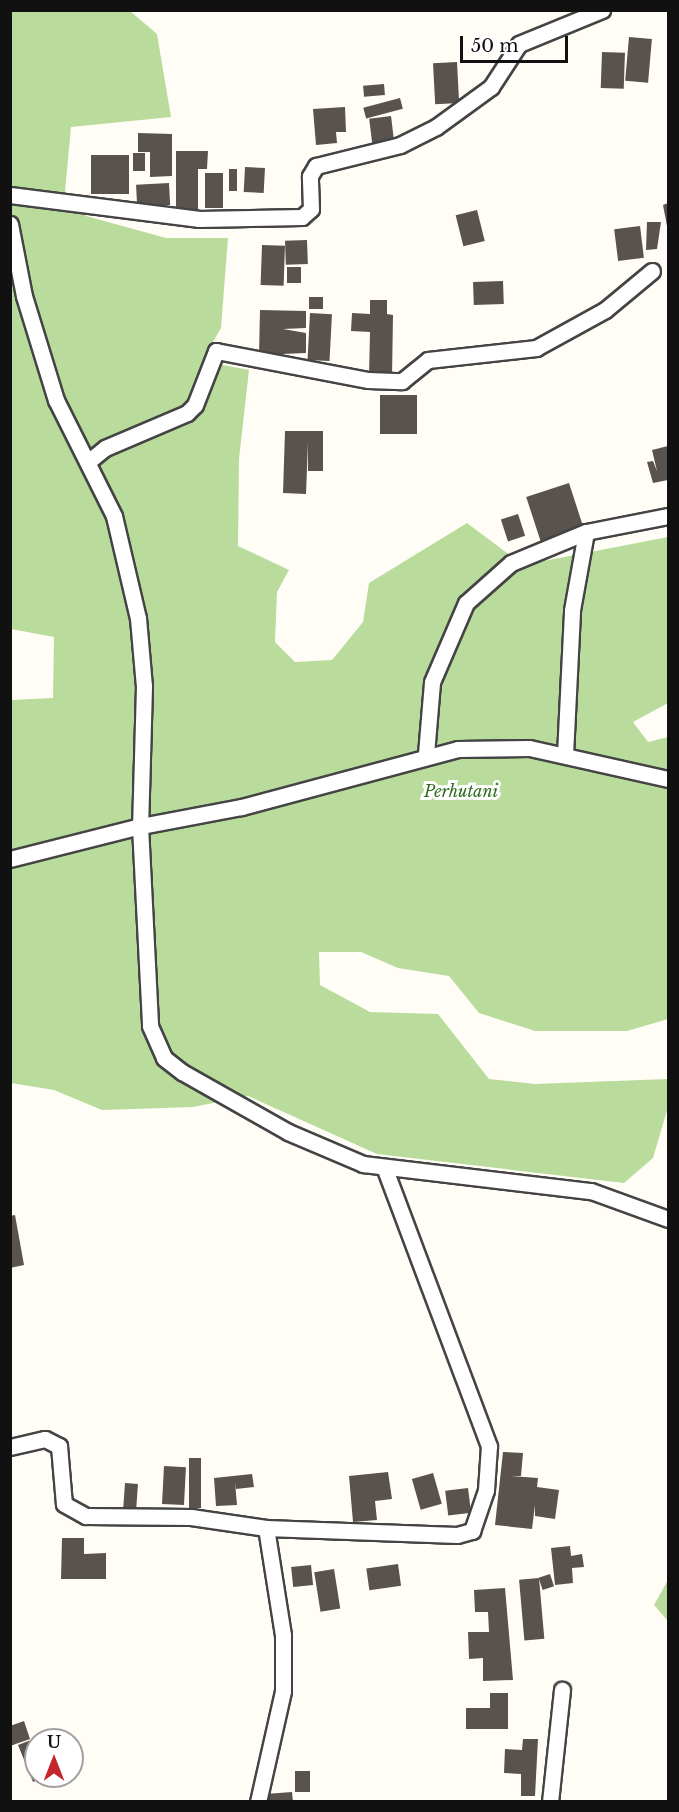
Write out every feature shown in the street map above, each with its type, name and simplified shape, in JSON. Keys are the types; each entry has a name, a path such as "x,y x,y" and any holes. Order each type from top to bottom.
{"street":[{"path":"10,195 199,219 302,217 311,209 310,176 316,166 400,145 436,127 491,87 519,44 602,10"},
{"path":"10,224 41,355 56,400 89,461 114,516 138,618 144,686 140,826 150,1026 164,1058 288,1132 385,1169 591,1191 669,1219"},
{"path":"89,461 105,448 187,412 195,405 216,351 368,380 402,381 428,360 536,348 605,310 652,271"},
{"path":"426,754 432,682 466,603 512,563 586,532 669,516"},
{"path":"565,754 572,610 586,532"},
{"path":"10,859 140,826 241,807 426,754 490,747 565,754 669,779"},
{"path":"10,1447 45,1439 59,1446 62,1498 73,1513 191,1517 266,1528 457,1535 472,1531 479,1519 489,1446 385,1169"},
{"path":"258,1802 284,1691 284,1635 266,1528"},
{"path":"550,1802 562,1690"}],"green space":[{"name":"Perhutani","path":"11,11 130,11 157,34 171,117 71,127 65,192 86,216 166,238 228,238 221,328 202,361 249,370 239,459 238,546 289,570 277,592 275,642 295,662 332,660 363,622 369,583 467,523 523,565 668,537 668,703 633,722 648,742 668,737 668,1019 627,1031 535,1031 479,1013 449,976 398,968 361,952 319,952 320,985 370,1012 438,1014 489,1079 535,1084 668,1079 668,1107 653,1158 624,1183 377,1154 248,1096 193,1107 102,1110 54,1090 11,1083 11,700 53,698 54,637 11,629"},
{"path":"668,1580 668,1621 654,1605"}],"building":[{"path":"629,37 652,39 648,83 625,81"},
{"path":"602,52 625,53 624,89 601,88"},
{"path":"457,62 459,103 435,104 433,63"},
{"path":"384,84 385,95 364,97 363,86"},
{"path":"400,98 403,109 366,118 363,108"},
{"path":"345,107 346,132 336,132 337,143 316,145 313,109"},
{"path":"391,116 394,141 372,143 369,119"},
{"path":"138,133 172,134 172,176 150,177 150,152 138,152"},
{"path":"176,151 208,151 207,169 198,169 198,211 176,211"},
{"path":"133,153 145,153 145,171 133,171"},
{"path":"91,155 129,155 129,194 91,194"},
{"path":"245,167 265,168 264,193 244,192"},
{"path":"229,169 237,169 237,191 229,191"},
{"path":"205,173 223,173 223,208 205,208"},
{"path":"169,183 170,205 137,207 136,185"},
{"path":"668,203 668,226 667,226 663,205"},
{"path":"477,210 485,241 463,246 456,215"},
{"path":"647,222 661,222 657,249 646,250"},
{"path":"640,226 644,258 618,261 614,229"},
{"path":"307,240 308,264 286,265 285,241"},
{"path":"262,245 285,246 284,286 261,285"},
{"path":"287,267 301,267 301,283 287,283"},
{"path":"503,281 504,304 474,305 473,282"},
{"path":"309,297 323,297 323,309 309,309"},
{"path":"370,300 387,300 387,314 393,315 392,377 369,377 370,332 351,331 352,313 370,314"},
{"path":"260,310 306,311 306,328 283,329 306,333 306,353 259,355"},
{"path":"310,313 332,314 330,361 308,360"},
{"path":"380,395 417,395 417,434 380,434"},
{"path":"285,431 323,431 323,471 308,471 308,442 306,494 283,493"},
{"path":"668,446 668,480 653,483 647,462 653,461 657,471 652,450"},
{"path":"569,483 584,529 541,543 526,497"},
{"path":"518,514 525,536 508,541 501,520"},
{"path":"15,1215 24,1265 10,1268 10,1216"},
{"path":"503,1452 523,1453 521,1476 511,1476 538,1478 537,1487 559,1490 555,1519 535,1516 535,1505 532,1529 495,1525"},
{"path":"189,1458 201,1458 201,1508 189,1508"},
{"path":"164,1466 186,1467 184,1505 162,1504"},
{"path":"388,1472 392,1499 375,1501 377,1520 353,1522 349,1476"},
{"path":"433,1473 442,1504 421,1510 412,1479"},
{"path":"252,1474 254,1487 236,1489 235,1482 237,1505 216,1506 214,1478"},
{"path":"125,1483 138,1484 136,1511 123,1510"},
{"path":"468,1488 471,1513 448,1516 445,1491"},
{"path":"62,1538 84,1538 84,1554 106,1553 106,1579 61,1579"},
{"path":"570,1546 571,1556 582,1554 584,1567 572,1568 573,1583 555,1585 551,1548"},
{"path":"398,1564 401,1586 369,1590 366,1568"},
{"path":"311,1565 313,1585 293,1587 291,1567"},
{"path":"334,1569 340,1609 321,1612 314,1572"},
{"path":"550,1574 554,1586 543,1590 539,1578"},
{"path":"539,1578 544,1639 524,1641 519,1580"},
{"path":"505,1588 513,1680 483,1681 483,1658 469,1659 468,1632 489,1632 488,1612 475,1612 474,1590"},
{"path":"490,1693 508,1693 508,1729 466,1729 466,1708 490,1708"},
{"path":"24,1721 26,1728 24,1728 24,1741 10,1746 10,1726"},
{"path":"523,1739 538,1739 535,1796 521,1796 521,1774 504,1773 505,1749 522,1750"},
{"path":"24,1743 24,1760 18,1745"},
{"path":"295,1771 310,1771 310,1792 295,1792"},
{"path":"292,1792 293,1802 267,1802 266,1794"}]}
